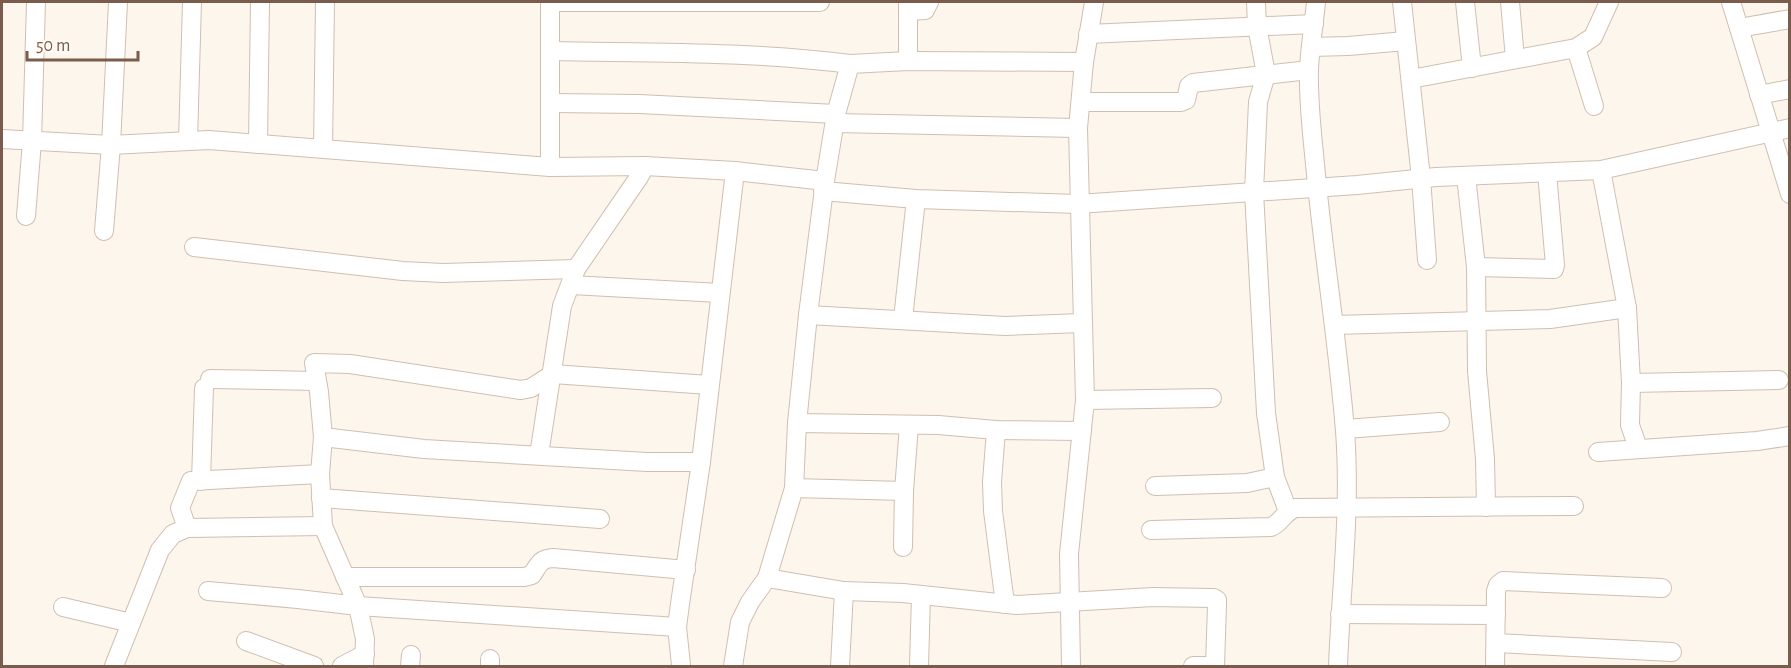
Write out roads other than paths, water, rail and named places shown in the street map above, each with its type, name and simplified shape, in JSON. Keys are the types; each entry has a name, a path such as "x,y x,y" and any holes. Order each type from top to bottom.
{"street":[{"path":"26,216 32,141 36,2"},
{"path":"104,231 118,2"},
{"path":"188,141 192,2"},
{"path":"258,144 260,2"},
{"path":"323,149 325,2"},
{"path":"550,167 550,2 820,2"},
{"path":"908,61 908,6 925,10 929,2"},
{"path":"1071,666 1069,554 1085,400 1078,204 1078,128 1084,62 1094,2 1086,2"},
{"path":"1256,2 1257,26 1266,74 1258,102 1254,192 1266,413 1275,477 1287,511"},
{"path":"1316,2 1309,70 1317,188 1345,429 1348,508 1338,666"},
{"path":"1402,2 1421,178 1427,260"},
{"path":"1465,2 1472,68"},
{"path":"1510,2 1515,59"},
{"path":"1411,79 1576,48 1593,37 1609,2"},
{"path":"1731,2 1790,194"},
{"path":"1739,28 1790,19"},
{"path":"1088,34 1314,24"},
{"path":"1311,47 1406,41"},
{"path":"1576,48 1594,106"},
{"path":"550,51 740,55 850,64 908,61 1084,62"},
{"path":"733,666 740,622 750,602 767,578 794,488 797,423 824,186 836,119 850,64"},
{"path":"1081,102 1181,102 1186,100 1189,86 1193,83 1309,70"},
{"path":"1760,95 1790,89"},
{"path":"551,103 639,104 836,119 1078,128"},
{"path":"2,139 111,145 209,140 550,167 645,166 735,171 916,199 1078,204 1317,188 1421,178 1601,170 1790,128"},
{"path":"539,455 562,306 573,277 645,166"},
{"path":"1601,170 1628,308 1630,425 1638,448"},
{"path":"681,665 677,627 701,462 735,171"},
{"path":"1476,267 1554,269 1556,265 1547,173"},
{"path":"1466,176 1476,267 1477,371 1485,459 1486,507"},
{"path":"903,319 916,199"},
{"path":"194,247 403,271 573,277 720,293"},
{"path":"1334,325 1550,319 1628,308"},
{"path":"808,315 1005,326 1082,323"},
{"path":"342,666 365,660 365,639 358,606 323,526 320,474 322,437 314,363 350,364 521,390 531,388 553,374 709,385"},
{"path":"1631,383 1779,380"},
{"path":"201,481 207,384 317,381"},
{"path":"1085,400 1212,398"},
{"path":"1345,429 1440,422"},
{"path":"797,423 939,425 996,430 1082,431"},
{"path":"903,547 909,425"},
{"path":"996,430 992,482 993,511 1005,604"},
{"path":"1598,452 1757,441 1790,435"},
{"path":"322,437 424,449 647,462 701,462"},
{"path":"187,528 180,508 191,481 320,474"},
{"path":"1155,486 1247,483 1275,477"},
{"path":"794,488 904,491"},
{"path":"321,498 600,519"},
{"path":"1151,530 1270,527 1277,524 1287,511 1295,508 1574,506"},
{"path":"114,666 160,550 172,534 187,528 323,526"},
{"path":"345,577 524,577 532,575 539,562 553,558 686,570"},
{"path":"767,578 844,591 921,595 1005,604 1153,597 1214,598 1217,600 1215,666 1193,666"},
{"path":"1496,666 1496,591 1498,585 1503,581 1662,588"},
{"path":"208,591 358,606 677,627"},
{"path":"840,666 844,591"},
{"path":"919,666 921,595"},
{"path":"63,607 131,623"},
{"path":"1340,614 1496,615"},
{"path":"246,641 314,666"},
{"path":"1496,643 1672,652"}]}
